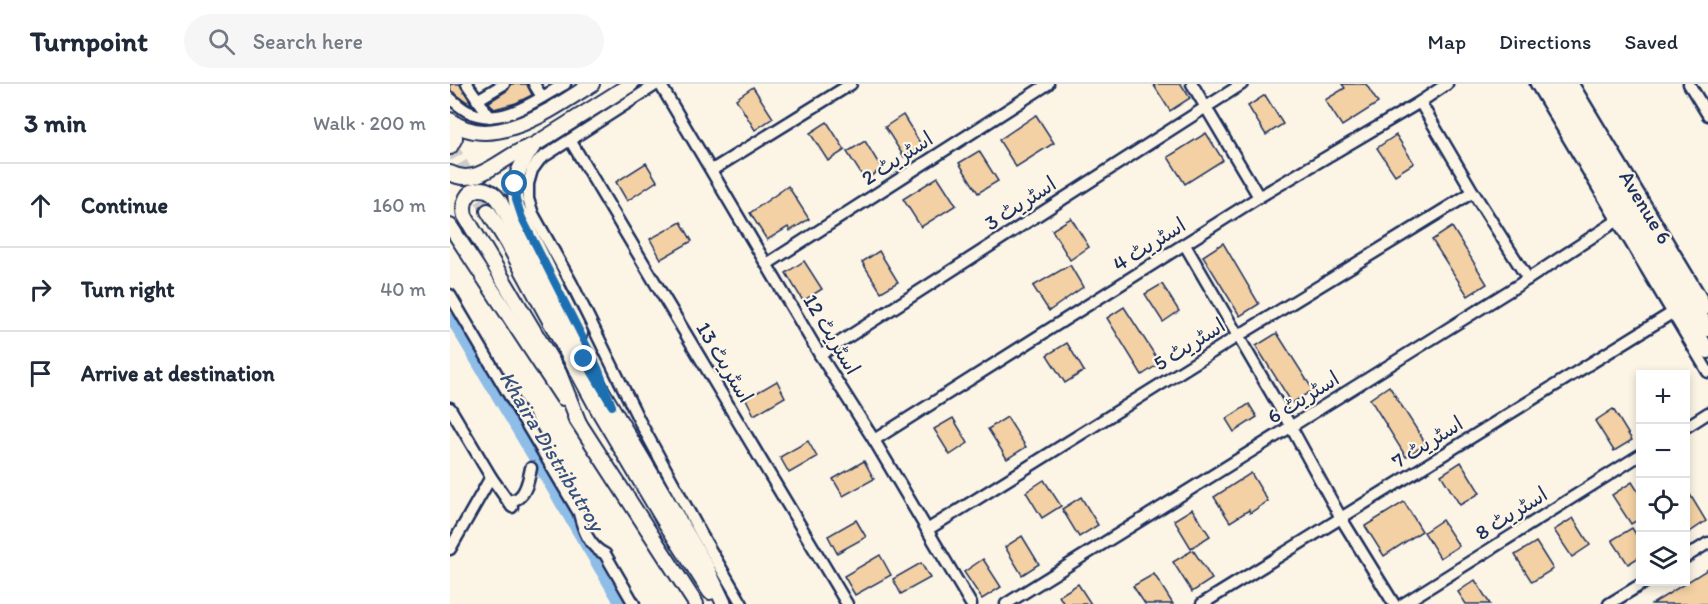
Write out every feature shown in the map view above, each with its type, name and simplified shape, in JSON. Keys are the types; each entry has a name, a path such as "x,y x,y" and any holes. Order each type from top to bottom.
{"main road":[{"path":"450,173 462,177 478,175 525,147 534,145 600,111 631,84"},
{"name":"Avenue 6","path":"1547,84 1708,351"},
{"name":"Avenue 6","path":"1561,84 1708,329"},
{"path":"452,122 461,127 482,131 501,131 522,125 585,86"},
{"path":"450,147 454,138 452,122"},
{"path":"534,145 518,172 515,184 517,207 598,368 612,406"},
{"path":"579,423 559,373 465,216 464,206 467,196 477,189 489,190 499,200 584,359 650,475 706,566 723,604"},
{"path":"488,211 600,413 663,519 719,604"},
{"path":"450,226 696,604"}],"street":[{"path":"467,84 490,117"},
{"path":"477,99 504,84"},
{"path":"534,84 542,97"},
{"path":"450,98 468,112 490,117 513,112 565,84"},
{"path":"658,84 600,111 570,140 535,164 529,176 527,191 530,206 572,284 640,422 742,604"},
{"name":"اسٹریٹ 12","path":"658,84 712,170 820,355 874,440 971,604"},
{"path":"712,170 850,84"},
{"name":"اسٹریٹ 2","path":"767,264 1048,84"},
{"path":"1192,84 1259,198"},
{"name":"اسٹریٹ 3","path":"820,355 1242,84"},
{"name":"اسٹریٹ 4","path":"874,440 1259,198 1447,84"},
{"path":"1536,84 1708,372"},
{"path":"1573,84 1708,309"},
{"path":"1689,84 1708,116"},
{"path":"1420,102 1528,279"},
{"name":"اسٹریٹ 13","path":"570,140 847,604"},
{"name":"اسٹریٹ 5","path":"927,530 1473,192"},
{"name":"اسٹریٹ 6","path":"1006,604 1528,279 1618,220"},
{"path":"1185,245 1341,518 1394,604"},
{"path":"450,295 579,513 587,537 598,551 604,554 634,604"},
{"name":"اسٹریٹ 7","path":"1203,604 1671,312"},
{"path":"450,408 491,477 510,504 523,493 531,468"},
{"path":"1690,424 1708,413"},
{"name":"اسٹریٹ 8","path":"1403,604 1636,458"},
{"path":"450,549 491,477"},
{"path":"1690,554 1708,543"},
{"path":"1608,604 1638,586"}],"building":[{"path":"450,84 460,84 472,105 451,91"},
{"path":"511,84 527,84 532,95 516,103 494,109 489,102 508,90"},
{"path":"1153,84 1181,84 1190,98 1170,111"},
{"path":"1342,84 1366,84 1378,103 1342,126 1325,100 1345,88"},
{"path":"753,87 773,118 755,130 736,99"},
{"path":"1265,95 1283,124 1266,135 1248,106"},
{"path":"903,115 922,146 904,157 885,127"},
{"path":"1036,115 1054,143 1016,167 999,140"},
{"path":"827,122 845,150 828,161 810,133"},
{"path":"1206,133 1223,160 1185,184 1168,157"},
{"path":"1396,135 1414,163 1395,175 1377,148"},
{"path":"865,141 882,169 865,180 847,152"},
{"path":"979,151 998,181 978,193 959,163"},
{"path":"646,163 657,181 627,201 616,182"},
{"path":"938,177 956,205 921,227 903,199"},
{"path":"788,186 809,219 790,231 788,227 767,240 750,213"},
{"path":"1071,218 1089,247 1070,260 1052,230"},
{"path":"681,222 692,241 661,259 650,239"},
{"path":"1452,227 1487,284 1468,296 1432,240"},
{"path":"1223,243 1259,304 1240,316 1203,256"},
{"path":"879,251 898,282 881,292 862,262"},
{"path":"804,261 822,289 803,301 786,273"},
{"path":"1070,265 1083,287 1049,311 1033,286"},
{"path":"1162,284 1179,311 1163,322 1145,294"},
{"path":"1124,307 1160,363 1142,375 1107,318"},
{"path":"1277,333 1313,390 1292,403 1256,346"},
{"path":"1067,343 1084,371 1065,383 1047,355"},
{"path":"777,381 785,397 754,415 746,399"},
{"path":"1389,386 1426,444 1406,457 1370,399"},
{"path":"1249,404 1257,417 1234,432 1226,419"},
{"path":"1613,409 1632,440 1614,451 1595,421"},
{"path":"1007,417 1026,447 1007,459 988,429"},
{"path":"953,418 968,443 950,455 934,429"},
{"path":"808,441 817,457 789,473 780,457"},
{"path":"864,461 874,479 843,496 833,479"},
{"path":"1461,462 1480,493 1460,505 1441,475"},
{"path":"1251,473 1268,501 1230,522 1214,497"},
{"path":"1044,480 1061,506 1042,518 1026,492"},
{"path":"1632,482 1636,488 1636,521 1631,524 1612,495"},
{"path":"1690,495 1706,521 1690,532"},
{"path":"1081,497 1098,525 1079,537 1062,509"},
{"path":"1404,502 1422,531 1384,556 1365,526"},
{"path":"1192,509 1210,536 1191,548 1174,520"},
{"path":"1573,518 1590,545 1572,557 1554,530"},
{"path":"856,520 866,537 837,553 828,536"},
{"path":"1442,520 1459,546 1440,558 1424,532"},
{"path":"1632,528 1636,534 1636,559 1628,564 1612,540"},
{"path":"1022,536 1039,564 1022,575 1005,547"},
{"path":"1536,542 1553,569 1532,582 1515,555"},
{"path":"1193,550 1212,579 1192,592 1173,562"},
{"path":"880,555 891,575 855,595 844,576"},
{"path":"983,559 1001,587 982,599 964,572"},
{"path":"921,563 930,578 901,594 893,579"},
{"path":"1708,569 1708,604 1652,604 1681,586 1690,586 1690,580"},
{"path":"1154,574 1173,604 1145,604 1133,586"},
{"path":"1475,580 1490,604 1466,604 1458,592"},
{"path":"1078,584 1091,604 1064,604 1059,596"}],"waterway":[{"name":"Khaira Distributroy","path":"450,318 620,604"}],"tunnel":[{"path":"450,145 488,211"}],"route":[{"path":"515,184 517,207 598,368 612,406 584,359"}]}
